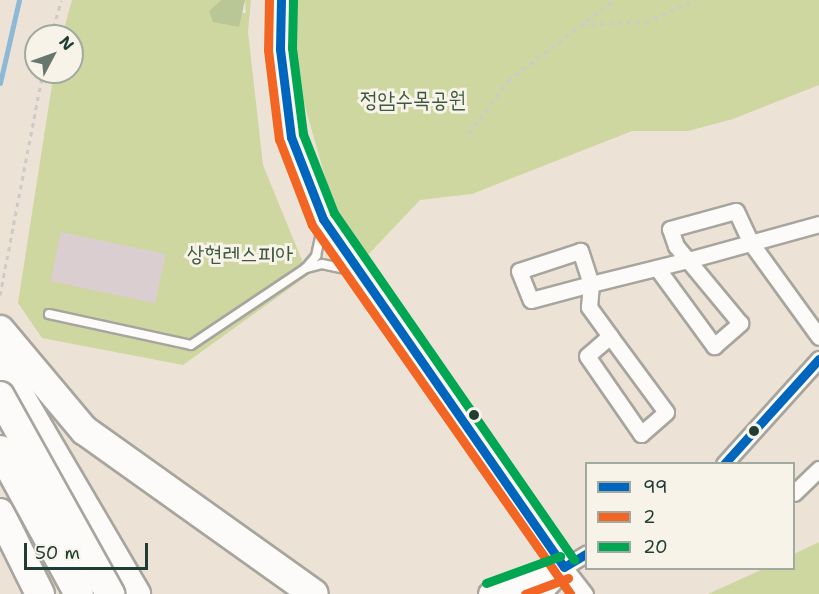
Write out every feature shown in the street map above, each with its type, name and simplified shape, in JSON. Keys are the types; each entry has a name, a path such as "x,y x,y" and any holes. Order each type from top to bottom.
{"highway":[{"path":"1,331 84,430 161,487 250,544 314,594"},
{"path":"0,362 136,594"},
{"path":"0,396 110,594"},
{"path":"0,450 79,594"},
{"path":"0,513 40,594"}],"street":[{"path":"281,0 280,49 291,137 323,219 357,272 585,594"},
{"path":"657,268 714,346 740,323 692,260 676,246 670,229 736,211 751,243 819,337"},
{"path":"610,336 587,356 641,434 666,412 589,307 591,284 580,251 519,271 531,300 591,284 692,260 819,224"},
{"path":"726,462 819,359"},
{"path":"795,492 819,469"},
{"path":"490,594 564,567 585,555"},
{"path":"539,594 564,567"}],"lane":[{"path":"49,314 191,345 306,268 316,256 323,219"},
{"path":"306,268 322,264 357,272"}],"path":[{"path":"54,24 61,0"},
{"path":"469,133 508,81 614,0"},
{"path":"580,24 645,22 695,0"},
{"path":"0,295 42,84"}],"green space":[{"name":"상현레스피아","path":"72,0 221,0 209,11 246,13 245,0 251,0 248,32 263,165 308,275 183,365 42,338 18,303 52,84 84,84 84,24 65,24"},
{"path":"221,0 245,0 239,27 213,22 209,11"},
{"name":"정암수목공원","path":"296,0 819,0 819,85 733,119 688,131 632,131 472,194 420,200 365,258 335,211 293,65"},
{"path":"819,542 819,594 708,594 761,570 795,570 795,554"}],"building":[{"path":"61,232 166,254 155,303 51,281"}],"waterway":[{"path":"0,83 19,0"}],"transit line":[{"name":"2","path":"269,0 268,50 279,139 312,225 570,594"},
{"name":"99","path":"281,0 280,49 291,137 323,219 564,567 585,555"},
{"name":"20","path":"293,0 292,48 303,134 334,213 574,560"},
{"name":"99","path":"726,462 819,359"},
{"name":"20","path":"486,583 560,556"},
{"name":"2","path":"525,594 568,578"}]}
